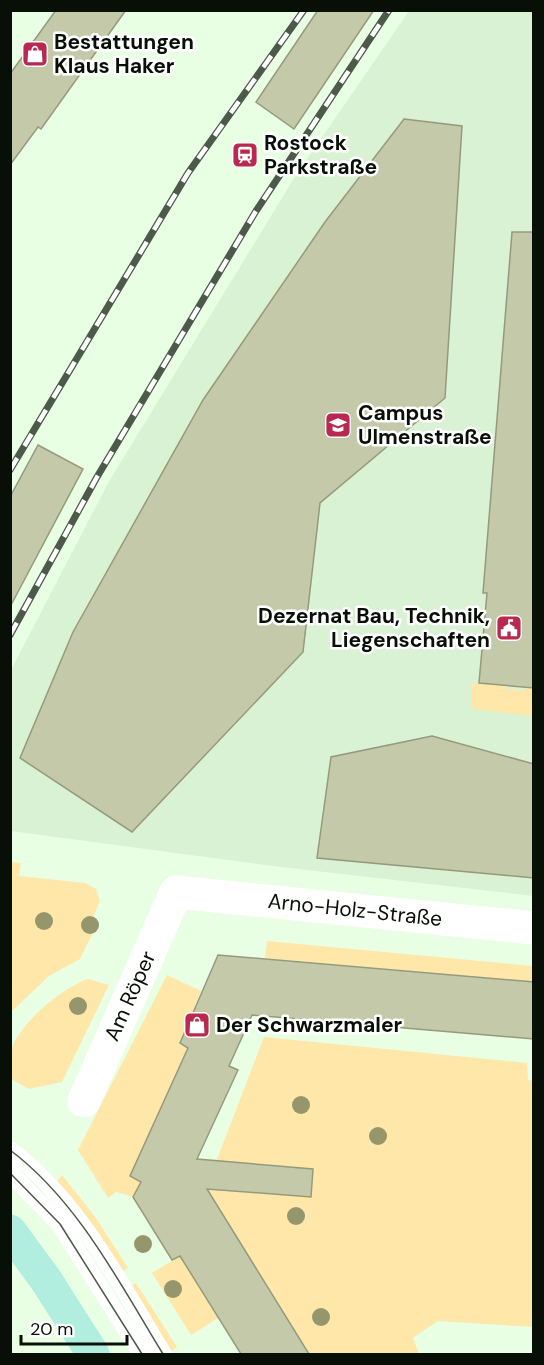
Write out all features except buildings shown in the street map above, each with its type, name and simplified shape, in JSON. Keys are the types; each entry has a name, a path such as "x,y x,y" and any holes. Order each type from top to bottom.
{"main road":[{"path":"10,1231 46,1280 93,1354"}],"street":[{"name":"Arno-Holz-Straße","path":"176,892 534,928"},
{"name":"Am Röper","path":"84,1101 176,892"}],"lane":[{"path":"10,1150 27,1162 54,1191 88,1236 163,1354"},
{"path":"10,1173 60,1224 142,1354"}],"shaded area":[{"name":"Campus Ulmenstraße","path":"409,11 533,11 533,896 281,867 11,831 10,672 108,483 296,175"},
{"path":"475,682 506,685 506,689 525,691 526,687 533,688 533,716 471,709 472,684"},
{"path":"11,862 21,863 19,876 85,883 96,889 100,901 87,931 93,933 80,959 49,976 11,1012"},
{"path":"267,941 533,966 533,982 265,958"},
{"path":"167,975 201,991 180,1043 188,1048 130,1176 141,1182 133,1197 116,1192 108,1198 78,1150"},
{"path":"88,979 109,985 62,1082 29,1089 11,1079 11,1051 22,1029 54,998"},
{"path":"264,1037 527,1063 528,1080 534,1081 533,1327 438,1321 413,1338 419,1354 309,1354 206,1188"},
{"path":"62,1175 96,1218 128,1268 121,1272 57,1181"},
{"path":"180,1256 218,1318 191,1335 152,1273"},
{"path":"136,1283 177,1347 171,1351 129,1287"}],"tram line":[{"path":"10,1150 57,1194 77,1219 114,1272 163,1354"},
{"path":"10,1173 60,1224 142,1354"}],"railway":[{"path":"10,470 188,173 304,10"},
{"path":"10,635 97,477 256,211 389,10"}],"place":[{"name":"Bestattungen Klaus Haker","path":"35,54"},
{"name":"Rostock Parkstraße","path":"245,155"},
{"name":"Campus Ulmenstraße","path":"338,425"},
{"name":"Dezernat Bau, Technik, Liegenschaften","path":"509,628"},
{"name":"Der Schwarzmaler","path":"197,1025"}]}
